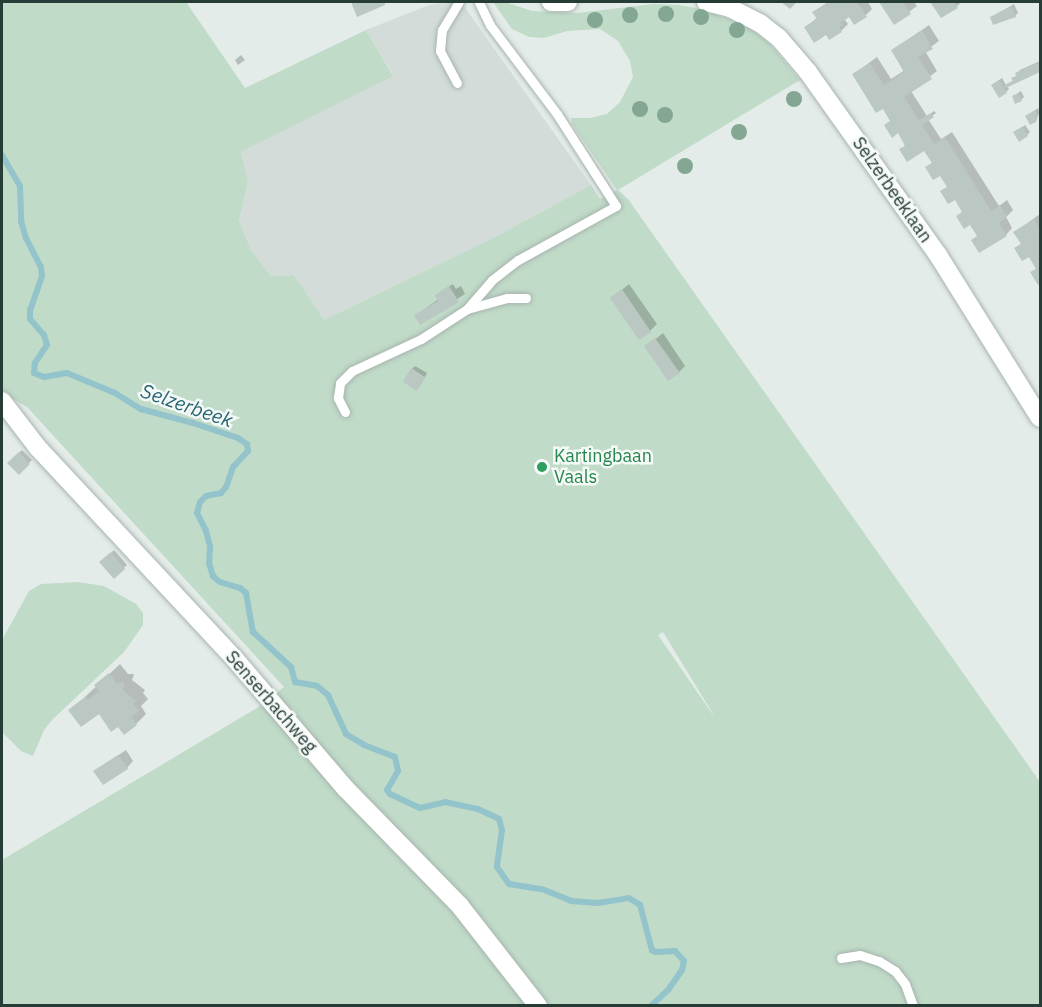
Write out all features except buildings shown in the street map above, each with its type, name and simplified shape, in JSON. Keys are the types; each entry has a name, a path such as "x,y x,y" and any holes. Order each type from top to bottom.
{"street":[{"path":"551,2 568,2"},
{"name":"Selzerbeeklaan","path":"706,2 730,8 761,24 779,38 808,72 938,255 1041,418"},
{"name":"Senserbachweg","path":"2,401 38,448 234,658 346,789 460,906 538,1005"}],"lane":[{"path":"457,83 440,51 442,30 459,2"},
{"path":"345,412 338,398 340,383 352,371 421,339 467,309 492,280 518,260 616,206 556,114 490,25 479,2"},
{"path":"467,309 507,298 526,298"},
{"path":"841,958 860,955 879,961 895,971 905,984 913,1005"}],"shaded area":[{"path":"461,2 591,185 495,237 324,320 294,275 271,276 251,250 239,221 248,182 241,152 393,75 366,30 429,5"}],"green space":[{"path":"2,2 186,2 245,88 366,30 393,76 241,152 248,182 239,221 251,250 271,276 294,275 324,320 495,237 591,185 600,199 617,190 572,124 571,118 590,118 607,114 620,102 633,77 630,61 618,41 600,29 567,31 544,38 529,37 512,29 493,2 505,2 532,11 577,13 653,4 678,5 702,9 748,27 767,41 800,80 618,190 628,199 1040,782 1040,1005 2,1005 2,860 257,708 284,687 27,407 2,393","holes":["663,632 713,715 658,635"]},
{"path":"78,582 104,586 136,604 143,613 143,625 124,652 52,720 44,730 33,756 21,751 2,732 2,640 29,591 41,584"}],"waterway":[{"name":"Selzerbeek","path":"2,155 20,186 21,221 26,238 41,267 42,276 30,310 30,319 44,335 47,345 35,363 34,373 44,377 67,373 115,393 141,409 193,423 238,438 247,444 248,451 233,467 226,487 221,493 206,496 200,502 197,513 210,546 209,563 213,576 220,582 240,588 246,593 253,632 291,667 295,682 317,686 328,695 346,734 364,745 395,757 398,771 387,790 390,794 420,808 445,802 478,809 499,819 502,830 497,867 509,884 542,889 571,901 598,903 629,898 640,905 652,950 656,952 675,951 684,961 682,970 668,990 651,1006"}],"place":[{"name":"Kartingbaan Vaals","path":"542,467"}]}
